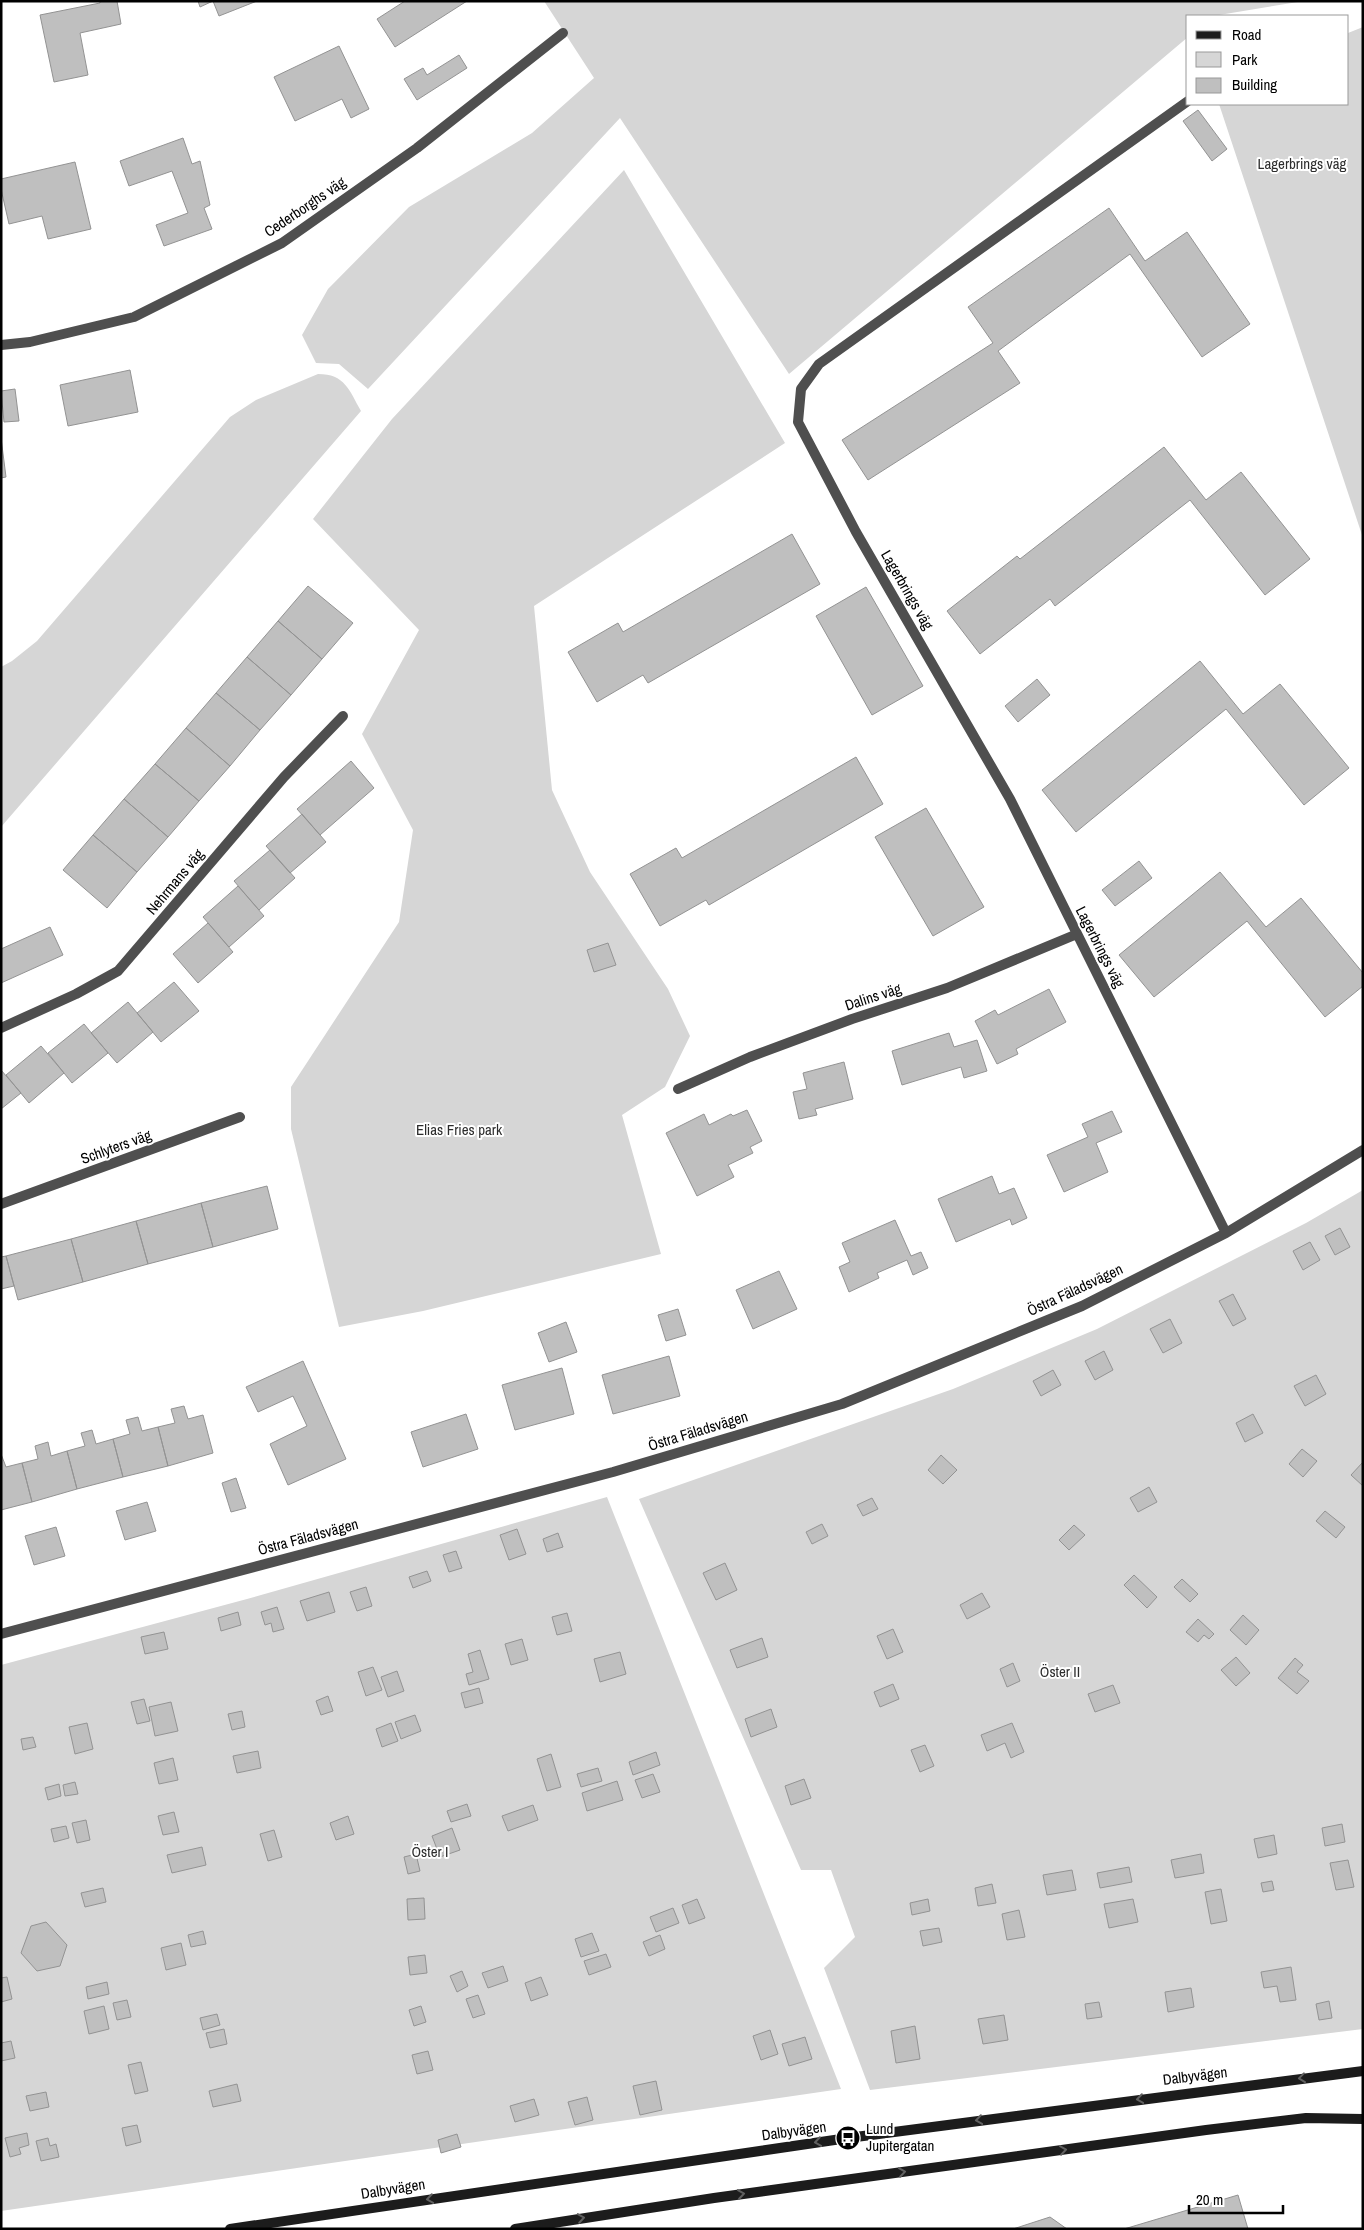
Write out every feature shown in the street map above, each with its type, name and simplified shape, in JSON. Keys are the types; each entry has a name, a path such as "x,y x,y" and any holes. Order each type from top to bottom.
{"main road":[{"name":"Dalbyvägen","path":"230,2229 808,2144 1363,2071"},
{"path":"515,2229 714,2198 1206,2130 1306,2118 1363,2119"}],"street":[{"name":"Cederborghs väg","path":"1,345 30,342 134,317 282,243 417,148 563,33"},
{"name":"Lagerbrings väg","path":"1186,102 819,364 801,389 798,422 856,532 1010,799 1226,1233"},
{"name":"Nehrmans väg","path":"1,1028 76,994 118,971 284,777 343,716"},
{"name":"Dalins väg","path":"678,1089 750,1057 852,1019 947,988 1077,934"},
{"name":"Schlyters väg","path":"1,1204 240,1117"},
{"name":"Östra Fäladsvägen","path":"1,1634 613,1472 842,1404 1082,1306 1226,1233 1363,1150"}],"green space":[{"path":"544,1 1304,1 1219,15 1186,15 1186,39 789,374 620,118 368,389 339,364 316,363 302,335 328,289 409,207 532,133 594,78"},
{"name":"Lagerbrings väg","path":"1363,27 1363,538 1219,105 1349,105 1349,33"},
{"name":"Elias Fries park","path":"624,170 785,443 534,606 552,790 590,872 668,989 690,1036 665,1087 622,1115 661,1254 423,1311 339,1327 291,1129 291,1087 399,922 413,830 362,734 419,630 313,519 392,419"},
{"path":"318,374 340,380 349,390 361,411 1,827 1,667 12,661 37,641 230,417 256,400"},
{"name":"Öster II","path":"1363,1190 1363,2029 870,2090 824,1968 855,1937 831,1870 801,1870 639,1499 953,1389 1097,1329 1306,1223"},
{"name":"Öster I","path":"607,1497 841,2089 1,2211 1,1665 247,1599"}],"building":[{"path":"100,1 117,1 121,24 80,33 88,75 54,82 40,15 100,3"},
{"path":"198,1 213,1 200,7"},
{"path":"213,1 257,1 219,16"},
{"path":"405,1 467,1 395,47 377,19"},
{"path":"339,46 369,109 351,118 342,99 295,121 274,77"},
{"path":"459,55 467,68 417,100 404,79 423,68 427,75"},
{"path":"1198,110 1227,149 1212,161 1183,121"},
{"path":"183,138 192,164 200,161 210,205 204,208 212,229 164,246 156,225 188,213 172,171 129,186 120,161"},
{"path":"75,162 91,229 48,239 42,216 9,224 1,189 1,179"},
{"path":"1109,208 1145,261 1187,232 1250,324 1202,357 1130,254 998,351 1020,383 868,480 842,440 993,343 968,307"},
{"path":"130,370 138,412 68,426 60,385"},
{"path":"15,389 19,421 4,422 1,391"},
{"path":"1,438 6,477 1,478"},
{"path":"1164,447 1206,500 1241,472 1310,559 1265,595 1190,500 1055,606 1050,599 980,654 947,611 1017,556 1020,559"},
{"path":"792,534 820,584 648,683 643,675 597,702 568,652 618,623 623,632"},
{"path":"308,586 353,623 322,659 278,621"},
{"path":"866,587 923,686 872,715 816,616"},
{"path":"278,621 322,659 291,695 247,657"},
{"path":"247,657 291,695 260,730 216,693"},
{"path":"1200,661 1243,714 1280,684 1349,768 1304,805 1226,709 1076,832 1042,790"},
{"path":"1037,679 1050,695 1018,722 1005,706"},
{"path":"216,693 260,730 230,766 186,728"},
{"path":"186,728 230,766 199,801 155,764"},
{"path":"856,757 883,804 709,905 706,900 660,926 630,874 676,848 682,858"},
{"path":"351,761 374,788 320,835 297,809"},
{"path":"155,764 199,801 168,837 124,799"},
{"path":"124,799 168,837 137,872 93,835"},
{"path":"926,808 984,907 933,936 875,837"},
{"path":"302,814 326,842 290,873 266,846"},
{"path":"93,835 137,872 107,908 63,870"},
{"path":"270,850 295,878 259,910 234,881"},
{"path":"1139,861 1152,878 1115,906 1102,890"},
{"path":"1220,872 1266,927 1301,898 1363,973 1363,986 1325,1017 1247,921 1154,997 1119,955"},
{"path":"238,886 264,916 229,947 203,917"},
{"path":"208,923 233,952 198,983 173,954"},
{"path":"50,927 63,955 1,983 1,949"},
{"path":"608,943 616,965 594,972 587,950"},
{"path":"174,982 199,1011 161,1042 137,1013"},
{"path":"1049,989 1066,1022 1016,1049 1018,1054 997,1064 975,1021 995,1010 998,1015"},
{"path":"128,1002 153,1032 117,1063 91,1033"},
{"path":"84,1024 108,1053 72,1083 48,1053"},
{"path":"949,1033 954,1047 977,1040 987,1071 964,1078 961,1067 902,1085 892,1051"},
{"path":"41,1046 64,1073 29,1103 6,1075"},
{"path":"844,1062 853,1099 815,1109 817,1115 799,1119 793,1092 807,1089 803,1073"},
{"path":"1,1070 21,1093 1,1109"},
{"path":"747,1110 762,1141 750,1147 753,1153 728,1165 734,1177 697,1196 666,1133 704,1114 709,1125 731,1114 733,1116"},
{"path":"1112,1111 1122,1132 1096,1143 1108,1172 1064,1192 1047,1155 1088,1137 1082,1124"},
{"path":"992,1176 999,1194 1014,1188 1027,1218 1012,1225 1010,1219 956,1242 938,1199"},
{"path":"267,1186 278,1229 213,1247 201,1203"},
{"path":"201,1203 213,1247 148,1264 136,1221"},
{"path":"895,1220 911,1256 921,1252 928,1268 913,1275 907,1260 877,1273 879,1278 849,1292 839,1267 850,1262 842,1243"},
{"path":"136,1221 148,1264 83,1282 71,1239"},
{"path":"1340,1228 1350,1247 1335,1255 1325,1236"},
{"path":"71,1239 83,1282 18,1300 6,1256"},
{"path":"1310,1242 1320,1260 1303,1270 1293,1251"},
{"path":"6,1256 14,1286 1,1289 1,1257"},
{"path":"779,1271 797,1309 753,1329 736,1290"},
{"path":"1233,1294 1246,1319 1233,1326 1219,1301"},
{"path":"678,1309 686,1335 666,1341 658,1315"},
{"path":"1170,1319 1182,1343 1163,1353 1150,1329"},
{"path":"566,1322 577,1352 549,1362 538,1333"},
{"path":"1104,1351 1113,1370 1095,1380 1085,1361"},
{"path":"669,1356 680,1396 613,1414 602,1375"},
{"path":"303,1361 346,1459 288,1485 270,1444 307,1426 293,1396 258,1412 246,1387"},
{"path":"562,1368 574,1414 515,1430 502,1385"},
{"path":"1053,1370 1061,1385 1041,1396 1033,1381"},
{"path":"1316,1375 1326,1394 1305,1406 1294,1386"},
{"path":"184,1406 188,1419 203,1415 213,1453 168,1466 158,1427 175,1423 171,1409"},
{"path":"466,1414 478,1449 423,1467 411,1432"},
{"path":"1253,1414 1263,1433 1245,1442 1236,1423"},
{"path":"138,1417 142,1431 158,1427 168,1466 123,1477 113,1439 130,1434 126,1420"},
{"path":"92,1430 96,1444 113,1439 123,1477 77,1489 67,1451 85,1446 81,1433"},
{"path":"48,1442 51,1456 67,1451 77,1489 32,1502 22,1463 38,1459 35,1446"},
{"path":"1302,1449 1317,1461 1303,1477 1289,1464"},
{"path":"1,1454 6,1467 22,1463 32,1502 1,1510"},
{"path":"941,1455 957,1470 943,1484 928,1470"},
{"path":"1363,1462 1363,1486 1351,1475"},
{"path":"236,1478 246,1508 231,1512 222,1483"},
{"path":"1149,1487 1157,1502 1138,1512 1130,1498"},
{"path":"872,1498 878,1509 863,1516 857,1505"},
{"path":"147,1502 156,1531 125,1540 116,1511"},
{"path":"1325,1511 1345,1527 1336,1538 1316,1521"},
{"path":"822,1524 828,1536 812,1544 806,1532"},
{"path":"1074,1525 1085,1535 1069,1550 1059,1540"},
{"path":"56,1527 65,1556 34,1565 25,1536"},
{"path":"517,1529 526,1554 509,1560 500,1535"},
{"path":"558,1533 563,1547 547,1552 543,1539"},
{"path":"456,1551 462,1568 449,1572 443,1555"},
{"path":"725,1563 737,1590 716,1600 703,1573"},
{"path":"427,1571 431,1581 413,1588 409,1577"},
{"path":"1134,1575 1157,1597 1147,1608 1124,1585"},
{"path":"1182,1579 1198,1594 1190,1602 1174,1587"},
{"path":"366,1587 372,1606 357,1611 350,1592"},
{"path":"329,1592 335,1612 307,1621 300,1601"},
{"path":"982,1593 990,1607 967,1619 960,1605"},
{"path":"277,1607 284,1629 273,1632 271,1623 265,1625 261,1612"},
{"path":"238,1612 241,1625 221,1631 218,1618"},
{"path":"567,1613 572,1631 557,1635 552,1617"},
{"path":"1243,1615 1259,1630 1246,1645 1230,1630"},
{"path":"1198,1619 1214,1634 1209,1639 1204,1635 1198,1642 1186,1632"},
{"path":"893,1629 903,1652 887,1659 877,1636"},
{"path":"164,1632 168,1649 145,1654 141,1637"},
{"path":"762,1638 768,1657 737,1668 730,1650"},
{"path":"522,1639 528,1660 511,1665 505,1644"},
{"path":"480,1650 489,1679 469,1685 466,1674 473,1672 468,1654"},
{"path":"620,1652 626,1674 600,1682 594,1659"},
{"path":"1236,1657 1250,1673 1236,1686 1221,1670"},
{"path":"1295,1658 1303,1665 1297,1672 1309,1681 1297,1694 1278,1678"},
{"path":"1013,1663 1020,1681 1007,1687 1000,1669"},
{"path":"373,1667 382,1690 366,1696 358,1672"},
{"path":"397,1671 404,1691 388,1697 381,1677"},
{"path":"893,1684 899,1699 880,1707 874,1692"},
{"path":"1113,1685 1120,1703 1095,1712 1088,1694"},
{"path":"479,1688 483,1703 465,1708 461,1693"},
{"path":"328,1696 333,1711 321,1715 316,1701"},
{"path":"144,1699 150,1721 137,1724 131,1702"},
{"path":"171,1702 178,1731 155,1736 149,1707"},
{"path":"771,1709 777,1727 751,1737 745,1719"},
{"path":"242,1711 245,1727 232,1730 228,1714"},
{"path":"415,1715 421,1731 401,1739 395,1722"},
{"path":"87,1723 93,1749 75,1754 69,1727"},
{"path":"391,1723 398,1741 382,1747 376,1729"},
{"path":"1012,1723 1024,1752 1011,1758 1005,1743 987,1751 981,1735"},
{"path":"33,1737 36,1747 23,1750 21,1739"},
{"path":"925,1745 934,1766 920,1772 911,1750"},
{"path":"258,1751 261,1768 237,1773 233,1756"},
{"path":"656,1752 660,1765 633,1775 629,1762"},
{"path":"551,1754 561,1787 547,1791 537,1759"},
{"path":"173,1758 178,1780 159,1784 154,1763"},
{"path":"598,1768 602,1781 581,1787 577,1774"},
{"path":"653,1774 660,1792 642,1798 635,1780"},
{"path":"804,1779 811,1798 791,1805 785,1786"},
{"path":"617,1781 623,1800 587,1811 582,1793"},
{"path":"75,1782 78,1794 65,1796 63,1785"},
{"path":"59,1784 61,1796 48,1800 45,1788"},
{"path":"467,1804 471,1816 451,1822 447,1811"},
{"path":"533,1805 538,1820 508,1831 502,1816"},
{"path":"174,1812 179,1832 163,1835 158,1816"},
{"path":"348,1816 354,1834 336,1840 330,1823"},
{"path":"86,1820 90,1840 77,1843 72,1823"},
{"path":"1342,1824 1345,1842 1325,1846 1322,1828"},
{"path":"66,1826 69,1838 54,1842 51,1829"},
{"path":"452,1828 460,1850 440,1857 432,1836"},
{"path":"274,1830 282,1857 268,1861 260,1834"},
{"path":"1274,1835 1277,1854 1258,1858 1254,1839"},
{"path":"202,1847 206,1865 172,1873 167,1855"},
{"path":"416,1854 420,1871 408,1874 404,1857"},
{"path":"1201,1854 1204,1873 1175,1878 1171,1860"},
{"path":"1348,1860 1354,1887 1336,1890 1330,1863"},
{"path":"1129,1867 1132,1882 1100,1888 1097,1873"},
{"path":"1072,1870 1076,1890 1047,1895 1043,1875"},
{"path":"1272,1881 1274,1890 1263,1892 1261,1883"},
{"path":"992,1884 996,1903 978,1906 975,1888"},
{"path":"103,1888 106,1902 85,1907 81,1893"},
{"path":"1221,1889 1227,1921 1211,1924 1205,1892"},
{"path":"424,1898 425,1919 408,1920 407,1899"},
{"path":"697,1899 705,1918 689,1924 682,1905"},
{"path":"928,1899 930,1911 912,1915 910,1903"},
{"path":"1133,1899 1138,1922 1109,1928 1104,1904"},
{"path":"673,1908 679,1923 656,1932 650,1917"},
{"path":"1019,1910 1025,1937 1007,1940 1002,1914"},
{"path":"46,1922 67,1945 60,1966 37,1971 21,1953 31,1926"},
{"path":"939,1928 942,1942 923,1946 920,1931"},
{"path":"203,1931 206,1944 191,1947 188,1935"},
{"path":"592,1933 599,1951 581,1957 575,1939"},
{"path":"660,1935 665,1949 649,1956 643,1942"},
{"path":"181,1943 186,1965 166,1970 161,1948"},
{"path":"606,1954 611,1967 589,1975 584,1961"},
{"path":"425,1955 427,1973 410,1975 408,1957"},
{"path":"503,1966 508,1981 488,1988 482,1973"},
{"path":"1291,1967 1296,2000 1280,2002 1277,1986 1264,1988 1261,1972"},
{"path":"462,1971 468,1986 457,1992 450,1976"},
{"path":"7,1977 12,1999 1,2002 1,1978"},
{"path":"541,1977 548,1995 531,2001 525,1983"},
{"path":"107,1982 109,1994 88,1999 86,1987"},
{"path":"1191,1988 1194,2007 1168,2012 1165,1992"},
{"path":"478,1995 485,2014 473,2018 466,1999"},
{"path":"127,2000 131,2017 117,2020 113,2003"},
{"path":"1329,2001 1332,2018 1319,2020 1316,2004"},
{"path":"1099,2002 1102,2017 1087,2019 1085,2004"},
{"path":"104,2006 109,2029 89,2034 84,2011"},
{"path":"421,2006 426,2022 414,2026 409,2010"},
{"path":"217,2014 220,2025 203,2030 200,2018"},
{"path":"1004,2015 1008,2040 983,2044 978,2019"},
{"path":"915,2026 920,2059 896,2063 891,2031"},
{"path":"224,2029 227,2044 210,2048 206,2033"},
{"path":"770,2030 778,2054 761,2060 753,2036"},
{"path":"805,2037 812,2059 789,2066 782,2044"},
{"path":"11,2041 15,2058 1,2061 1,2043"},
{"path":"428,2051 433,2070 417,2074 412,2055"},
{"path":"141,2062 148,2091 135,2094 128,2065"},
{"path":"656,2081 662,2110 640,2115 633,2086"},
{"path":"237,2084 241,2101 213,2107 209,2091"},
{"path":"46,2092 49,2107 30,2111 26,2096"},
{"path":"587,2097 593,2120 575,2125 568,2102"},
{"path":"534,2099 539,2115 515,2122 510,2106"},
{"path":"137,2125 141,2142 126,2146 122,2128"},
{"path":"27,2133 29,2145 19,2148 21,2154 10,2157 5,2138"},
{"path":"457,2134 461,2147 441,2153 438,2140"},
{"path":"48,2138 50,2146 56,2144 59,2157 41,2161 36,2141"},
{"path":"1238,2195 1248,2229 1124,2229"},
{"path":"1050,2217 1067,2229 1013,2229"}],"place":[{"name":"Lund Jupitergatan","path":"848,2138"}]}
